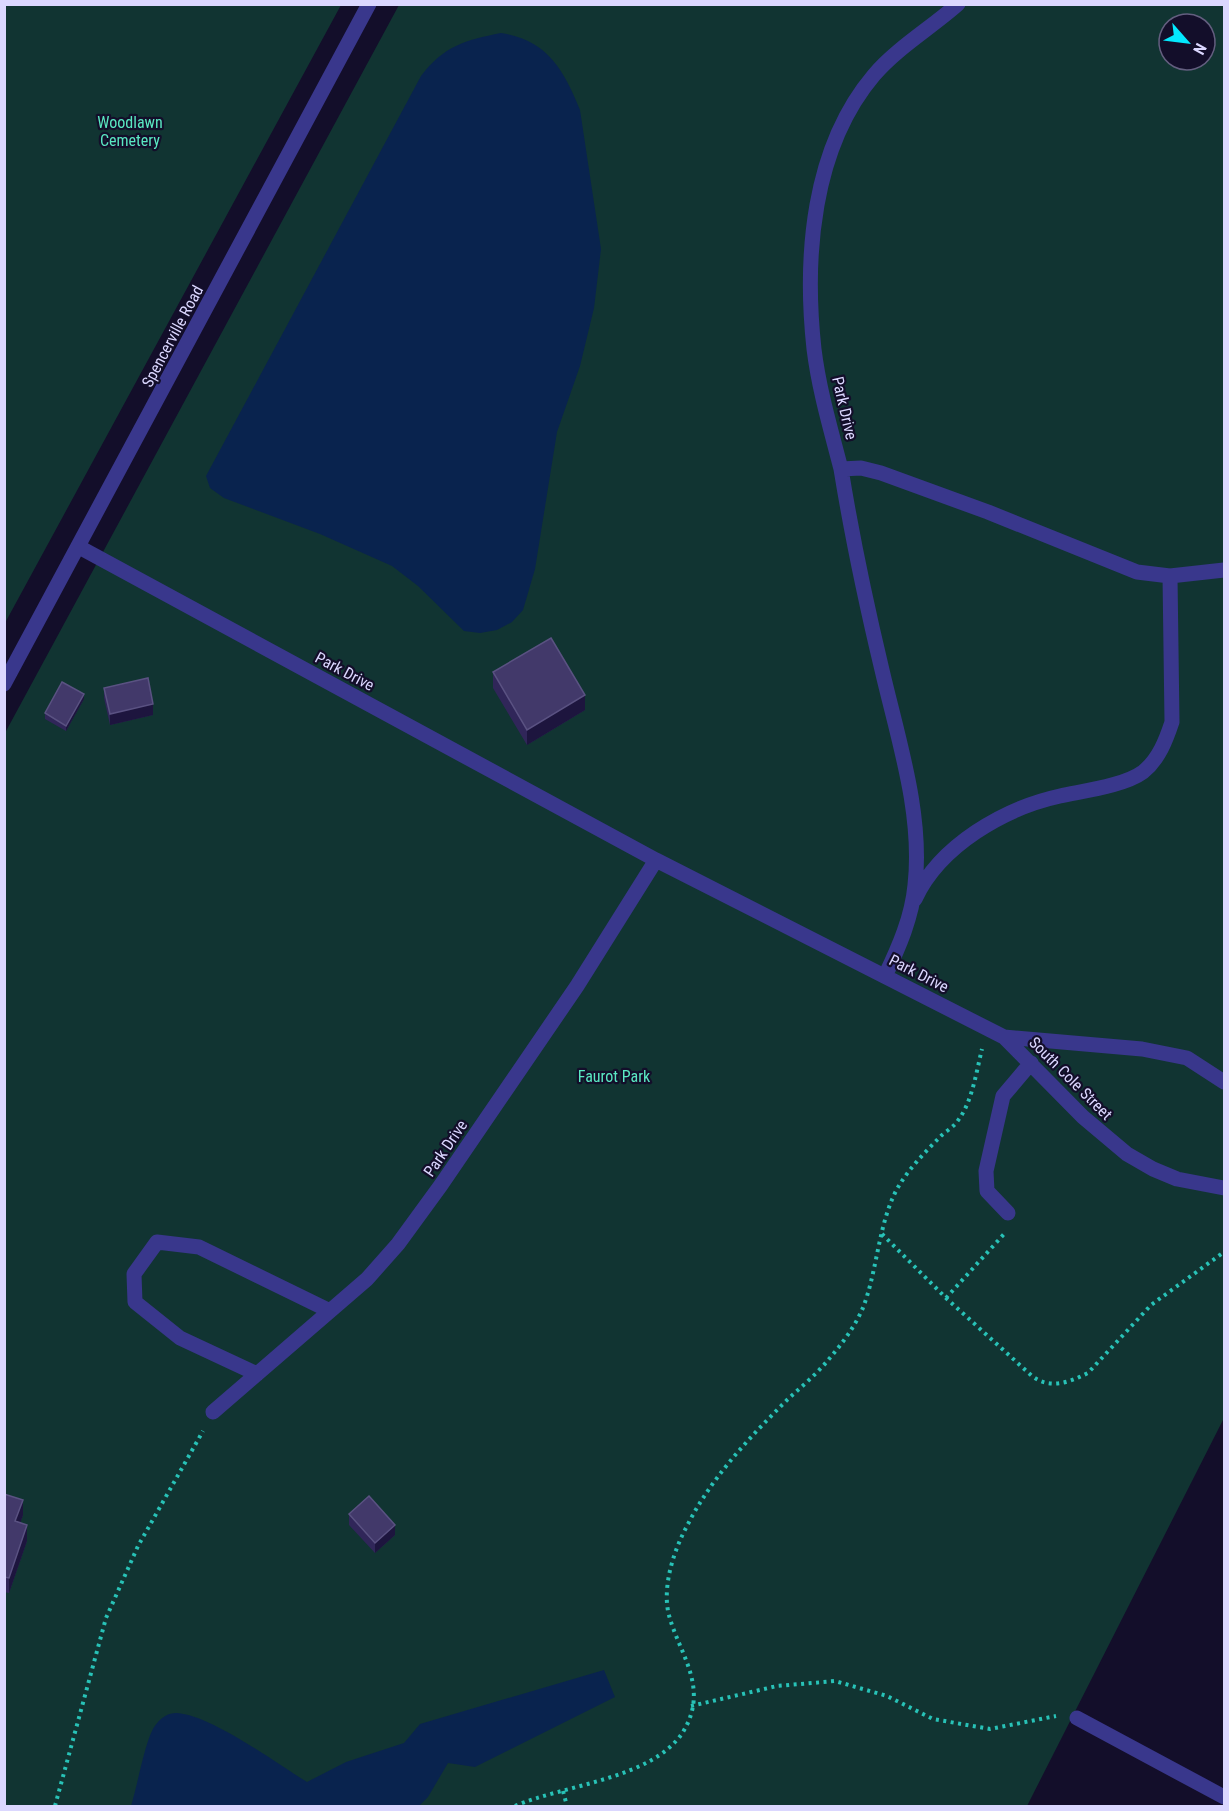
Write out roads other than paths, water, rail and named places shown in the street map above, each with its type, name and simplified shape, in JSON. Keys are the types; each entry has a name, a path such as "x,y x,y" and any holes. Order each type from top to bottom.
{"street":[{"name":"Spencerville Road","path":"4,684 369,4"},
{"name":"Park Drive","path":"910,911 915,885 916,853 910,795 856,564 841,470 814,351 811,307 816,218 824,174 837,132 852,104 875,74 958,4"},
{"path":"841,470 861,468 881,473 988,512 1137,572 1170,576 1224,570"},
{"name":"Park Drive","path":"79,547 656,860 1004,1037"},
{"path":"885,976 900,944 910,911 928,878 948,856 998,818 1021,807 1123,781 1141,773 1155,760 1166,740 1172,722 1170,576"},
{"name":"Park Drive","path":"213,1412 367,1279 398,1244 577,986 656,860"},
{"name":"South Cole Street","path":"1004,1037 1083,1117 1127,1154 1177,1179 1224,1188"},
{"name":"South Cole Street","path":"1004,1037 1142,1049 1187,1058 1224,1082"},
{"path":"1008,1213 987,1191 986,1171 1003,1096 1031,1064"},
{"path":"257,1374 180,1338 135,1302 134,1274 157,1242 199,1247 330,1311"},
{"path":"1077,1718 1224,1797"}],"water":[{"path":"501,33 530,42 542,50 560,70 574,95 580,110 601,249 594,308 580,366 557,432 535,569 523,610 512,622 497,630 480,633 464,631 418,586 392,566 320,534 224,498 210,488 206,476 421,76 438,58 456,46 477,38"},
{"path":"604,1670 615,1697 475,1767 448,1763 428,1797 419,1806 131,1806 149,1738 156,1724 169,1714 177,1713 207,1722 243,1741 307,1782 346,1762 404,1743 420,1724"}],"park label":[{"name":"Woodlawn Cemetery","path":"130,131"},
{"name":"Faurot Park","path":"614,1076"}]}
